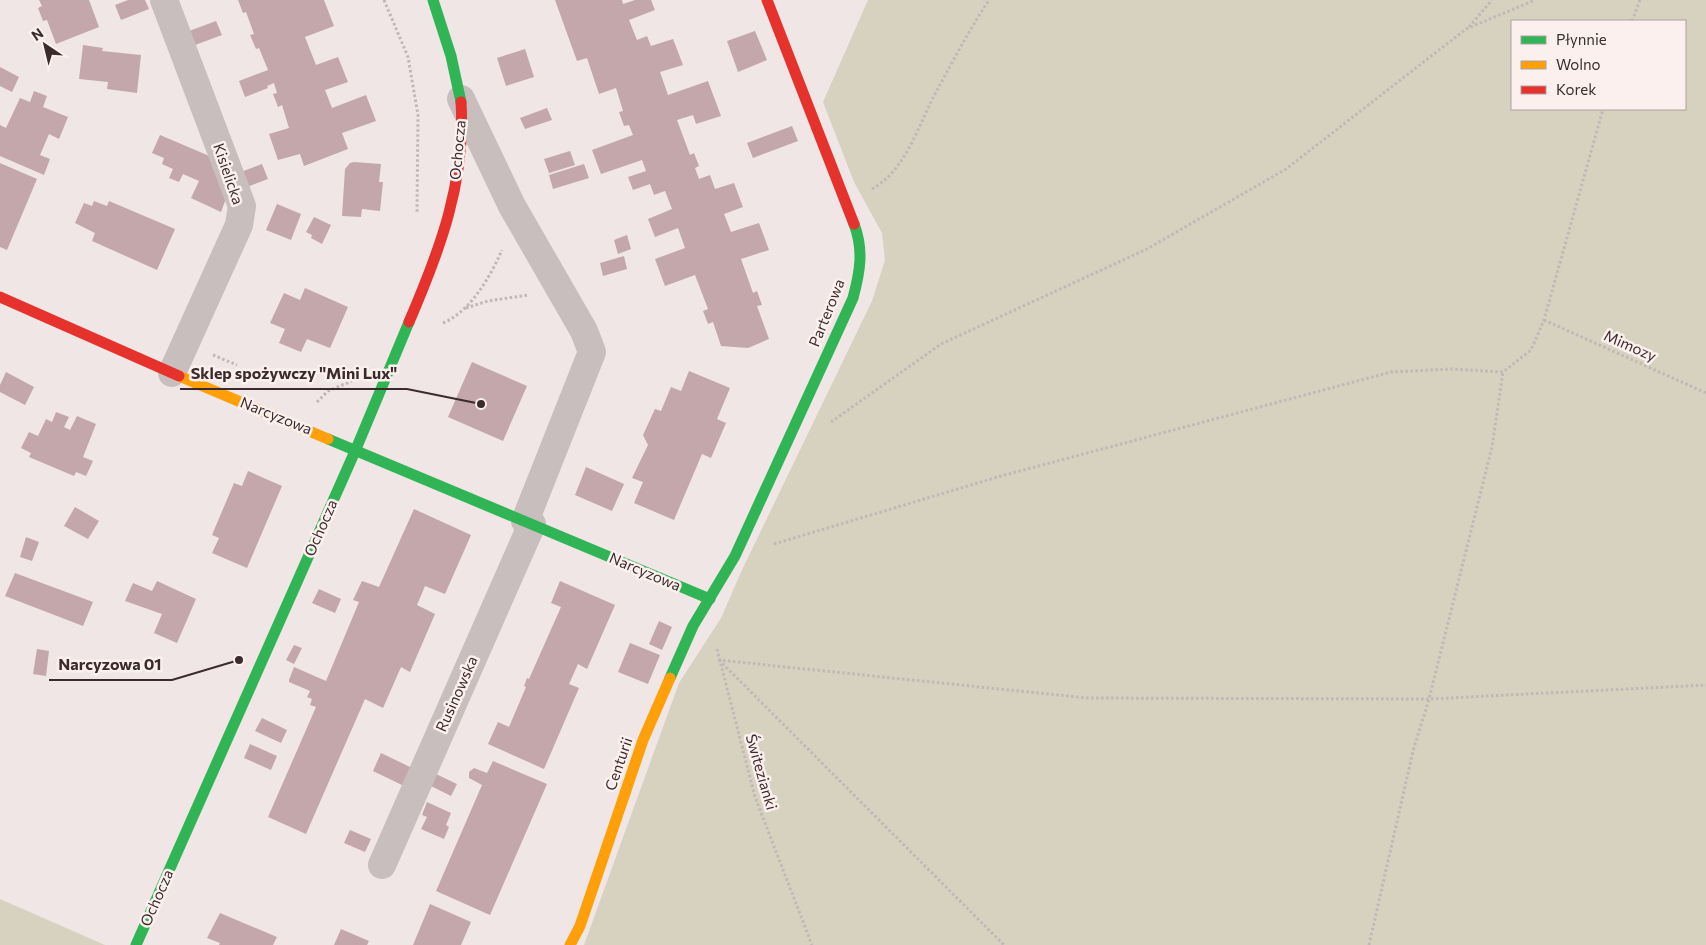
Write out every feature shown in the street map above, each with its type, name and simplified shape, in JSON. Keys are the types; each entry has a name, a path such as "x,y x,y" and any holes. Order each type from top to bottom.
{"street":[{"name":"Kisielicka","path":"164,0 242,206 239,224 172,373"},
{"name":"Ochocza","path":"136,945 356,449 438,254 451,210 463,130 461,99 451,56 433,0"},
{"name":"Parterowa","path":"710,599 735,556 853,298 861,266 858,237 767,0"},
{"name":"Ochocza","path":"461,99 512,206 562,290 584,331 592,352 529,522"},
{"name":"Narcyzowa","path":"0,296 172,373 710,599"},
{"name":"Rusinowska","path":"382,865 529,522"},
{"name":"Centurii","path":"570,945 580,926 643,740 693,626 710,599"}],"path":[{"path":"384,0 408,56 418,115 417,210 415,219"},
{"path":"845,204 884,182 908,150 935,96 989,0"},
{"path":"828,424 942,344 1147,249 1286,169 1466,29 1492,0"},
{"path":"1466,29 1535,0"},
{"path":"1632,20 1640,0"},
{"path":"1369,945 1413,751 1429,699 1492,447 1503,372 1530,350 1544,320 1603,110"},
{"path":"438,326 450,320 465,308 500,255 508,238 512,206"},
{"path":"465,308 488,301 562,290"},
{"name":"Mimozy","path":"1544,320 1706,393"},
{"path":"735,556 1001,476 1391,372 1452,369 1503,372"},
{"path":"306,428 318,401 328,391 356,380"},
{"name":"Świtezianki","path":"710,599 718,660 754,797 812,945"},
{"path":"718,660 1087,698 1429,699 1706,685"},
{"path":"718,660 1004,945"}],"shaded area":[{"path":"868,0 1706,0 1706,945 584,945 679,683 721,618 742,570 872,301 885,260 882,233 854,182 823,102"},
{"path":"0,899 105,945 0,945"}],"building":[{"path":"39,0 89,0 99,27 56,44 47,20 43,21 38,8 42,6"},
{"path":"128,0 145,0 149,9 121,20 115,5"},
{"path":"238,0 324,0 334,26 305,37 316,65 338,57 348,82 325,90 332,108 366,95 376,121 342,133 348,149 304,166 300,154 278,160 269,134 289,128 282,105 278,107 273,94 277,93 274,83 267,86 268,88 245,97 239,81 268,70 259,48 256,49 250,35 254,34 246,12 243,13"},
{"path":"555,0 622,0 623,4 635,0 651,0 655,10 629,20 637,40 647,36 651,46 673,39 683,65 660,72 668,95 708,81 721,116 696,124 693,115 677,120 690,155 694,153 699,166 695,168 699,179 710,175 715,189 734,183 743,207 724,214 731,232 759,223 769,250 741,259 753,293 757,291 762,305 757,306 769,339 748,348 721,346 713,322 708,324 703,311 708,309 695,275 665,286 655,259 685,248 678,228 655,237 648,219 672,209 665,191 654,195 650,184 633,190 628,177 646,171 642,160 601,174 592,150 633,135 629,125 624,126 619,112 623,111 616,88 599,94 587,58 577,61"},
{"path":"216,21 222,35 195,45 189,31"},
{"path":"755,31 767,60 738,72 727,41"},
{"path":"83,45 103,48 102,51 141,55 137,93 107,89 108,82 79,79"},
{"path":"525,49 534,77 506,86 497,58"},
{"path":"0,67 19,77 12,92 0,86"},
{"path":"34,91 47,96 43,107 68,117 59,139 49,134 40,155 50,159 44,175 0,156 0,125 6,128 20,98 30,102"},
{"path":"547,108 552,120 525,129 520,118"},
{"path":"792,126 798,141 753,158 747,143"},
{"path":"160,135 214,158 228,193 221,212 191,198 199,181 183,174 179,182 169,178 173,169 162,164 164,158 152,153"},
{"path":"570,151 575,165 549,173 544,159"},
{"path":"0,163 37,179 7,250 0,247"},
{"path":"350,163 381,164 379,182 383,182 380,211 362,209 361,217 342,216 345,169"},
{"path":"262,164 268,179 247,187 241,172"},
{"path":"584,164 589,178 553,189 549,175"},
{"path":"94,201 107,206 109,201 175,229 157,270 92,241 95,233 75,223 84,203 92,206"},
{"path":"277,204 301,214 291,240 266,230"},
{"path":"314,217 331,225 322,244 311,238 312,235 306,232"},
{"path":"627,235 631,249 618,254 614,240"},
{"path":"624,256 627,269 603,276 600,263"},
{"path":"305,288 348,307 330,348 307,339 301,352 279,343 285,329 270,323 284,293 300,300"},
{"path":"472,362 527,386 503,441 448,417"},
{"path":"689,371 730,388 717,419 726,423 711,458 702,454 674,520 634,503 643,482 632,478 648,445 643,435 655,409 661,411 671,387 681,391"},
{"path":"6,372 34,387 25,405 0,392 0,385"},
{"path":"56,412 69,417 64,427 70,430 77,416 96,424 83,457 93,461 86,476 76,472 74,476 29,457 31,453 21,448 29,432 38,436 46,419 52,422"},
{"path":"586,467 624,484 612,511 575,495"},
{"path":"248,471 282,486 247,568 212,553 219,538 212,535 234,483 242,486"},
{"path":"75,507 99,521 88,539 64,526"},
{"path":"414,509 471,535 445,594 425,586 417,605 435,614 410,672 401,667 383,708 365,699 306,834 268,817 316,707 310,705 312,699 307,697 310,691 289,682 289,680 294,667 326,681 359,602 353,600 362,581 379,587"},
{"path":"26,537 39,542 32,561 20,557"},
{"path":"15,573 93,602 83,626 5,596"},
{"path":"157,581 196,599 177,643 154,633 162,614 125,601 133,583 152,591"},
{"path":"560,581 615,605 587,669 578,664 569,684 579,688 544,769 488,744 498,722 509,727 526,687 524,686 527,678 529,679 561,607 551,603"},
{"path":"319,589 341,599 335,613 312,603"},
{"path":"659,621 672,627 662,650 649,644"},
{"path":"630,643 660,655 648,684 618,672"},
{"path":"294,645 302,648 294,664 286,660"},
{"path":"37,649 49,651 46,676 33,674"},
{"path":"262,718 287,730 281,743 255,731"},
{"path":"250,744 277,756 271,770 244,758"},
{"path":"381,753 412,768 404,786 373,771"},
{"path":"493,761 547,784 490,915 436,891 482,785 469,778 469,772 474,768 487,773"},
{"path":"436,774 457,784 451,796 431,786"},
{"path":"427,802 451,813 446,825 449,827 444,839 421,829 427,817 422,815"},
{"path":"350,830 371,839 365,852 344,843"},
{"path":"430,904 471,922 461,945 413,945"},
{"path":"220,913 277,937 273,945 219,945 220,943 207,938"},
{"path":"341,929 369,941 367,945 334,945"}],"traffic: fast":[{"path":"433,0 451,56 461,102"},
{"path":"670,678 693,626 735,556 853,298 860,261 859,243 854,224"},
{"path":"136,945 356,449 409,322"},
{"path":"328,439 710,599"}],"traffic: slow":[{"path":"179,376 328,439"},
{"path":"570,945 580,926 643,740 670,678"}],"traffic: jam":[{"path":"767,0 854,224"},
{"path":"409,322 431,268 449,215 459,160 461,102"},
{"path":"0,297 179,376"}],"place":[{"name":"Sklep spożywczy \"Mini Lux\"","path":"481,404"},
{"name":"Narcyzowa 01","path":"239,660"}]}
